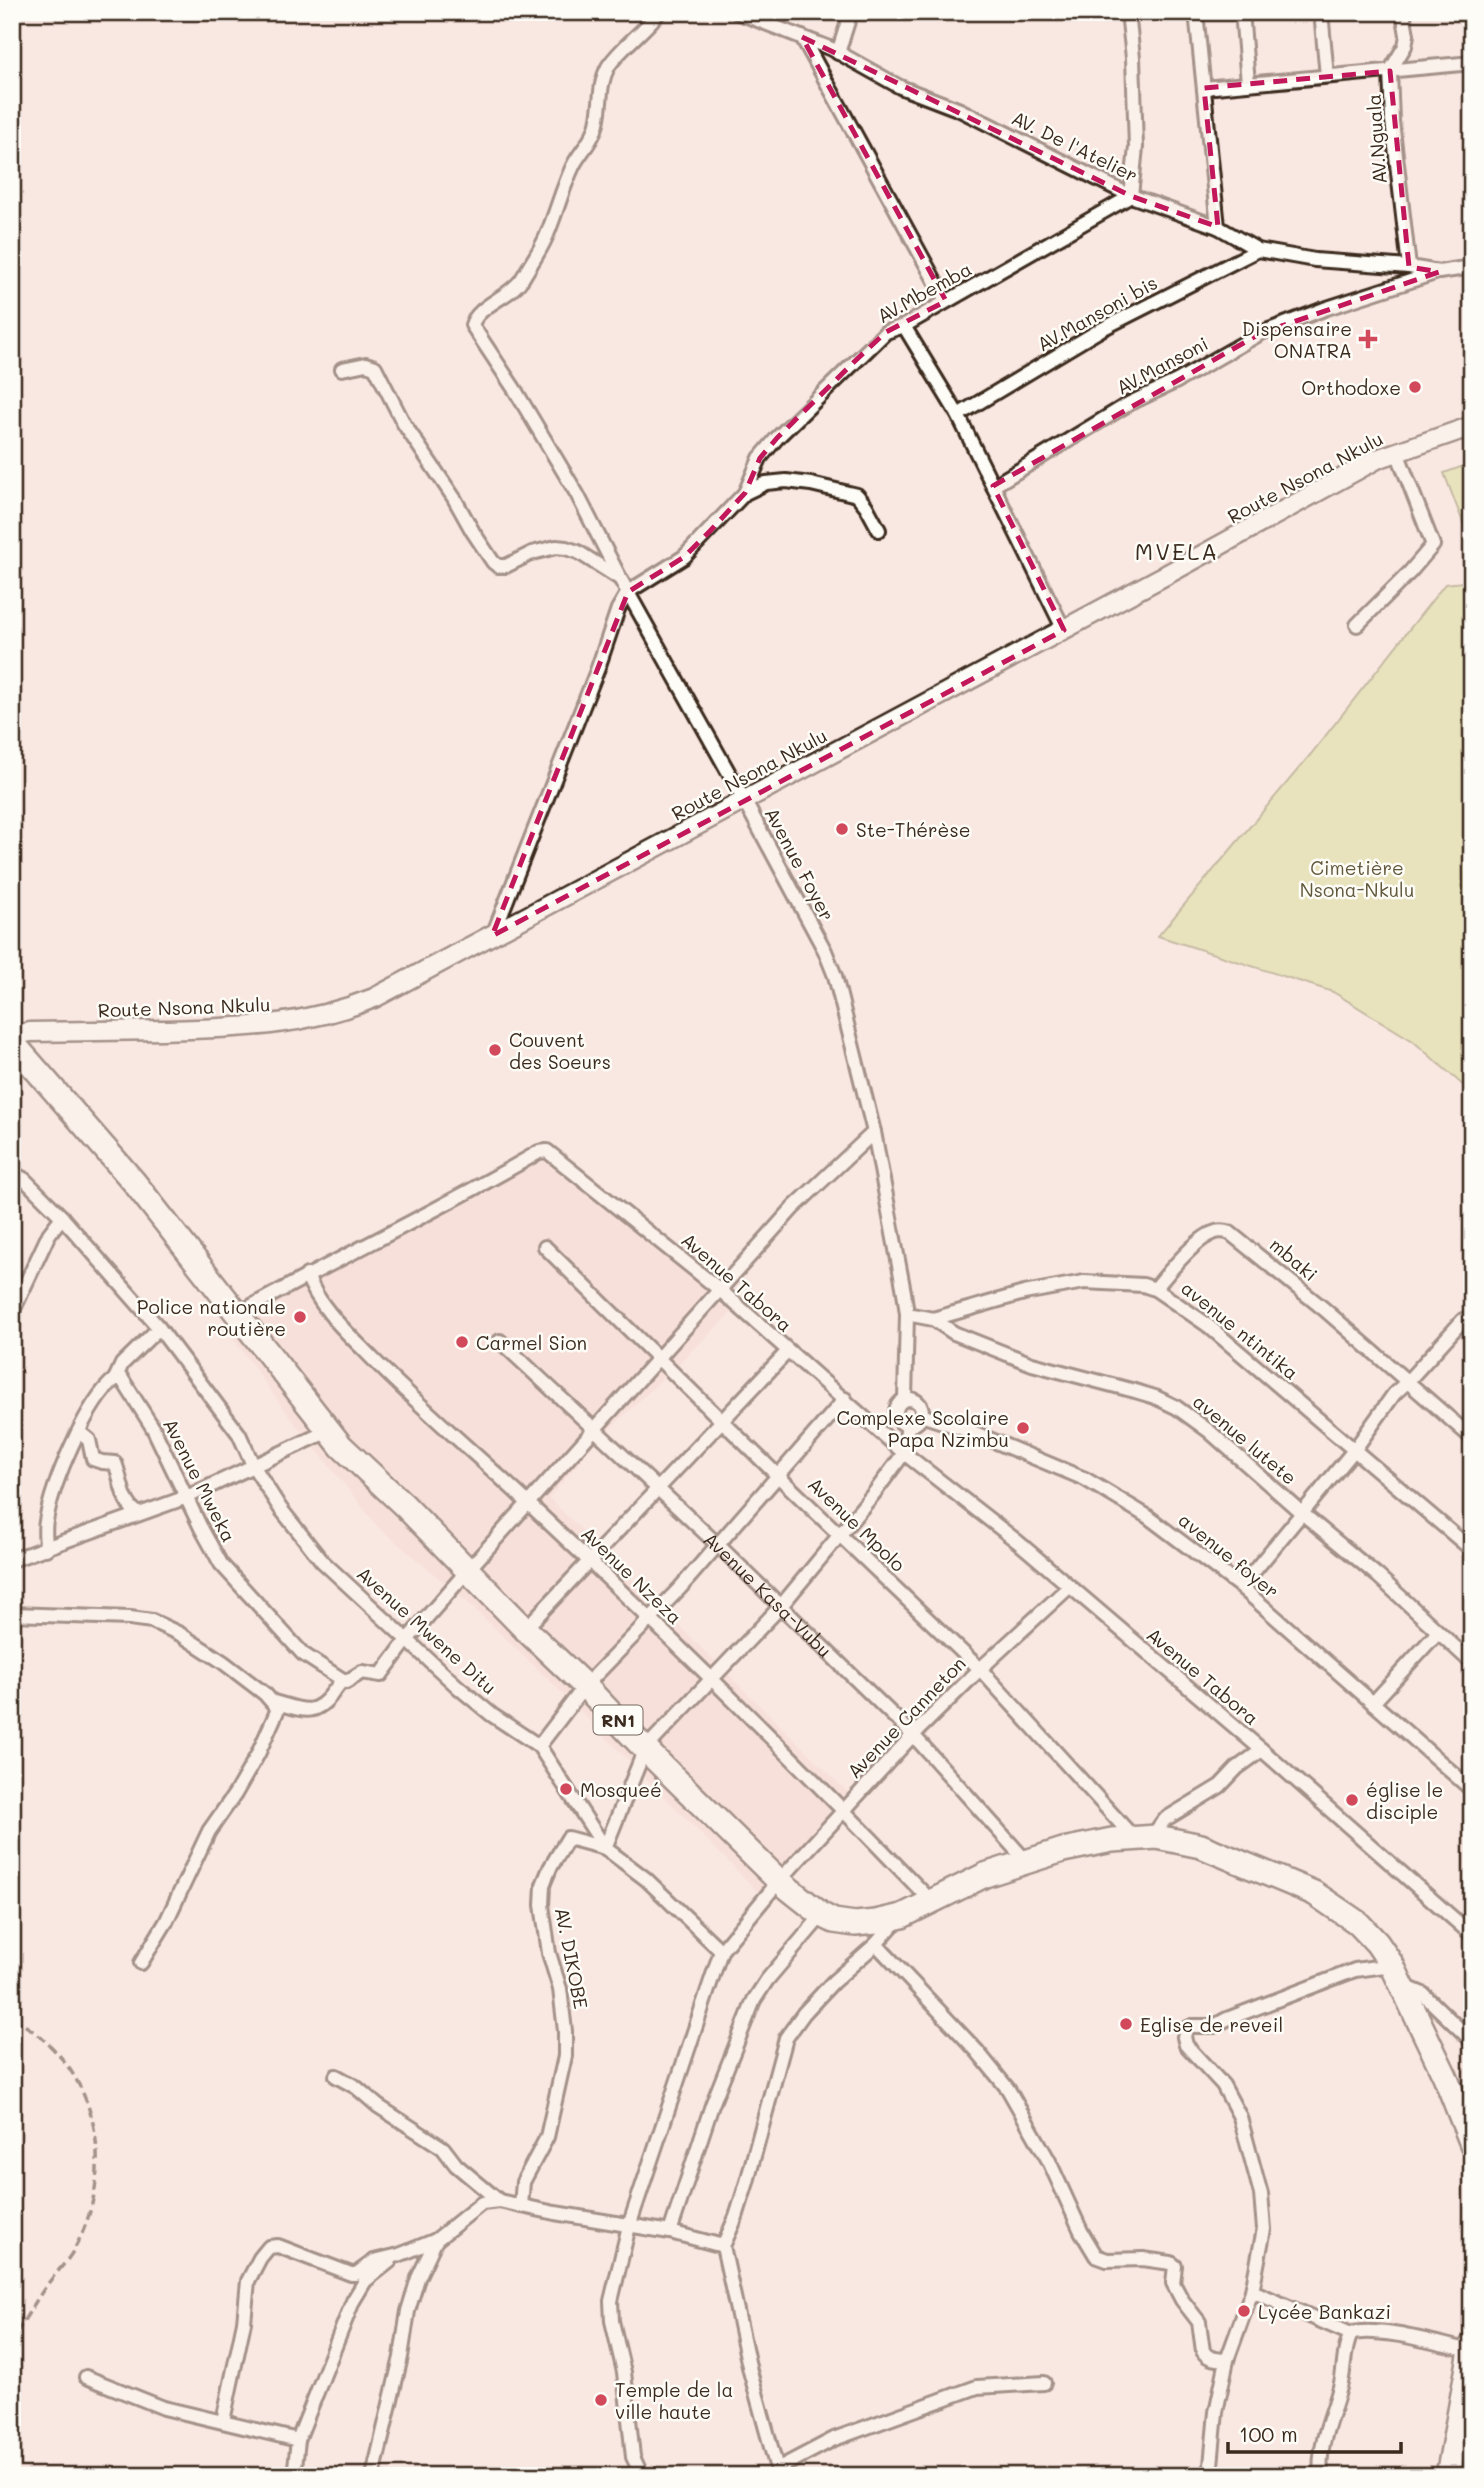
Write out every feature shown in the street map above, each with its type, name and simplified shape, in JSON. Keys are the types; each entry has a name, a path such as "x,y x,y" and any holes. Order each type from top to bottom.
{"highway":[{"name":"RN1","path":"12,1042 134,1182 239,1313 328,1431 779,1881 822,1915 834,1921 855,1924 902,1916 985,1875 1063,1850 1133,1836 1157,1836 1201,1846 1314,1893 1358,1923 1377,1943 1396,1975 1445,2076 1472,2144"},
{"path":"1448,2476 1471,2348"}],"street":[{"name":"Avenue Foyer","path":"659,12 650,25 609,66 600,88 599,118 595,130 583,154 573,166 541,248 513,290 477,314 472,325 515,390 577,494 621,580 825,951 835,976 874,1132 907,1314 905,1400"},
{"name":"AV. De l'Atelier","path":"737,12 838,52 900,88 960,110 1131,196 1218,228 1258,250 1315,260 1439,272"},
{"path":"838,52 851,12"},
{"path":"1128,12 1133,58 1136,147 1131,196"},
{"path":"1196,12 1218,228"},
{"path":"1242,12 1248,83"},
{"path":"1321,12 1327,76"},
{"name":"AV.Nguala","path":"1404,12 1407,35 1405,47 1390,71 1392,121 1409,267"},
{"path":"802,37 946,300"},
{"path":"1204,88 1472,63"},
{"name":"AV.Mbemba","path":"745,493 760,458 777,438 887,332 904,326 1131,196"},
{"name":"AV.Mansoni bis","path":"958,415 1100,330 1258,250"},
{"path":"1439,272 1472,267"},
{"name":"AV.Mansoni","path":"993,486 1130,404 1177,381 1261,333 1324,309 1439,272"},
{"path":"904,326 958,415 1064,630"},
{"path":"342,369 366,364 375,368 404,424 454,498 473,533 498,566 506,566 533,553 556,547 566,548 578,552 621,580"},
{"name":"Route Nsona Nkulu","path":"12,1036 30,1032 254,1028 344,1010 373,998 1064,630 1377,458 1472,426"},
{"path":"1357,625 1433,545 1397,452"},
{"path":"492,936 618,608 628,592 684,557 745,493 766,483 786,481 857,495 879,530"},
{"path":"274,1703 308,1711 326,1700 340,1680 346,1682 362,1672 382,1675 407,1640 468,1570 793,1208 874,1132"},
{"name":"Avenue Tabora","path":"307,1275 540,1152 551,1152 720,1290 925,1472 1018,1542 1262,1750 1472,1935"},
{"name":"Avenue Mwene Ditu","path":"12,1173 24,1179 62,1217 159,1328 239,1434 254,1466 280,1508 321,1561 492,1715 539,1746"},
{"path":"12,1313 49,1234 62,1217"},
{"name":"mbaki","path":"1155,1289 1168,1272 1202,1239 1220,1231 1230,1233 1342,1324 1407,1382"},
{"name":"Avenue Mpolo","path":"545,1247 778,1476 980,1668 1133,1836"},
{"path":"239,1313 307,1275"},
{"name":"Avenue Nzeza","path":"307,1275 325,1307 389,1376 591,1562 712,1679 932,1902"},
{"name":"avenue ntintika","path":"933,1319 1024,1293 1084,1282 1155,1289 1206,1324 1472,1550"},
{"name":"avenue lutete","path":"907,1314 933,1319 954,1334 1032,1364 1145,1394 1176,1407 1209,1431 1378,1576 1472,1663"},
{"path":"1241,1587 1303,1514 1394,1394 1463,1320"},
{"path":"46,1549 45,1524 50,1506 79,1432 101,1393 119,1380 122,1364 159,1328"},
{"name":"Avenue Kasa-Vubu","path":"500,1341 718,1545 913,1735 1026,1861"},
{"path":"525,1629 788,1351"},
{"name":"Avenue Mweka","path":"119,1380 153,1428 221,1564 303,1654 340,1680"},
{"path":"1407,1382 1472,1438"},
{"path":"642,2476 633,2457 624,2372 610,2311 629,2226 721,1951 646,1879 605,1848 539,1746 585,1686 718,1545 845,1399"},
{"path":"905,1400 917,1403 921,1415 916,1422 908,1424 900,1421 896,1413 898,1405 905,1400"},
{"name":"avenue foyer","path":"921,1415 970,1431 1085,1479 1147,1516 1241,1587 1472,1790"},
{"path":"605,1848 645,1749 780,1606 840,1535 904,1453 908,1424"},
{"path":"12,1560 187,1497 328,1431"},
{"path":"79,1432 89,1440 93,1459 114,1463 122,1489 134,1511 139,1514"},
{"name":"Avenue Canneton","path":"721,1951 843,1809 913,1735 980,1668 1069,1587"},
{"path":"12,1614 141,1619 168,1628 223,1662 278,1709 258,1754 209,1831 166,1922 141,1963"},
{"path":"1373,1703 1438,1632"},
{"path":"1157,1836 1157,1830 1164,1820 1215,1789 1237,1768 1262,1750"},
{"name":"AV. DIKOBE","path":"521,2206 523,2182 547,2137 565,2056 560,1989 544,1925 543,1885 555,1856 568,1838 605,1848"},
{"path":"670,2232 712,2105 754,2000 766,1980 822,1915"},
{"path":"902,1916 876,1944 833,1982 804,2013 786,2038 747,2182 723,2246 747,2360 778,2472 834,2439 977,2387 1044,2383"},
{"path":"876,1944 977,2051 1008,2089 1049,2161 1081,2231 1096,2256 1107,2260 1143,2259 1175,2266 1173,2283 1199,2322 1203,2351 1213,2359 1227,2360"},
{"path":"1210,2476 1216,2412 1227,2360 1252,2291 1264,2229 1261,2194 1240,2117 1223,2085 1186,2045 1186,2029 1192,2026 1214,2026 1355,1970 1396,1975 1423,1994 1472,2041"},
{"path":"336,2076 443,2148 456,2165 499,2201"},
{"path":"223,2421 244,2322 248,2281 269,2247 278,2246 356,2274 374,2261 399,2255 436,2240 482,2203 499,2201 670,2232 723,2246"},
{"path":"373,2476 401,2357 408,2311 418,2278 436,2240"},
{"path":"294,2476 298,2440 340,2332 365,2281 399,2255"},
{"path":"1252,2291 1350,2334 1359,2331 1397,2335 1471,2348"},
{"path":"1321,2476 1319,2462 1322,2445 1341,2383 1346,2344 1350,2334"},
{"path":"86,2377 164,2407 298,2440"}],"highlighted area":[{"path":"802,37 1131,196 1218,227 1204,88 1390,71 1409,267 1439,272 1261,333 993,486 1064,630 492,936 628,592 684,557 710,531 745,493 760,458 777,438 886,332 946,301"}],"shaded area":[{"path":"545,1160 598,1185 742,1303 594,1444 549,1498 860,1804 771,1905 557,1688 468,1603 378,1527 286,1412 224,1326"}],"green space":[{"path":"1472,463 1472,546 1444,473"},
{"name":"Cimetière Nsona-Nkulu","path":"1472,581 1472,1090 1465,1087 1413,1041 1333,992 1158,936 1311,754 1445,584"}],"railway":[{"path":"12,2018 41,2037 63,2061 81,2088 92,2118 97,2149 96,2182 89,2214 76,2246 12,2339"}],"place":[{"name":"Dispensaire ONATRA","path":"1368,339"},
{"name":"Orthodoxe","path":"1415,387"},
{"name":"Ste-Thérèse","path":"842,829"},
{"name":"Couvent des Soeurs","path":"495,1050"},
{"name":"Police nationale routière","path":"300,1317"},
{"name":"Carmel Sion","path":"462,1342"},
{"name":"Complexe Scolaire Papa Nzimbu","path":"1023,1428"},
{"name":"Mosqueé","path":"566,1789"},
{"name":"église le disciple","path":"1352,1800"},
{"name":"Eglise de reveil","path":"1126,2024"},
{"name":"Lycée Bankazi","path":"1244,2311"},
{"name":"Temple de la ville haute","path":"601,2400"}],"district":[{"name":"MVELA","path":"1177,551"}]}
